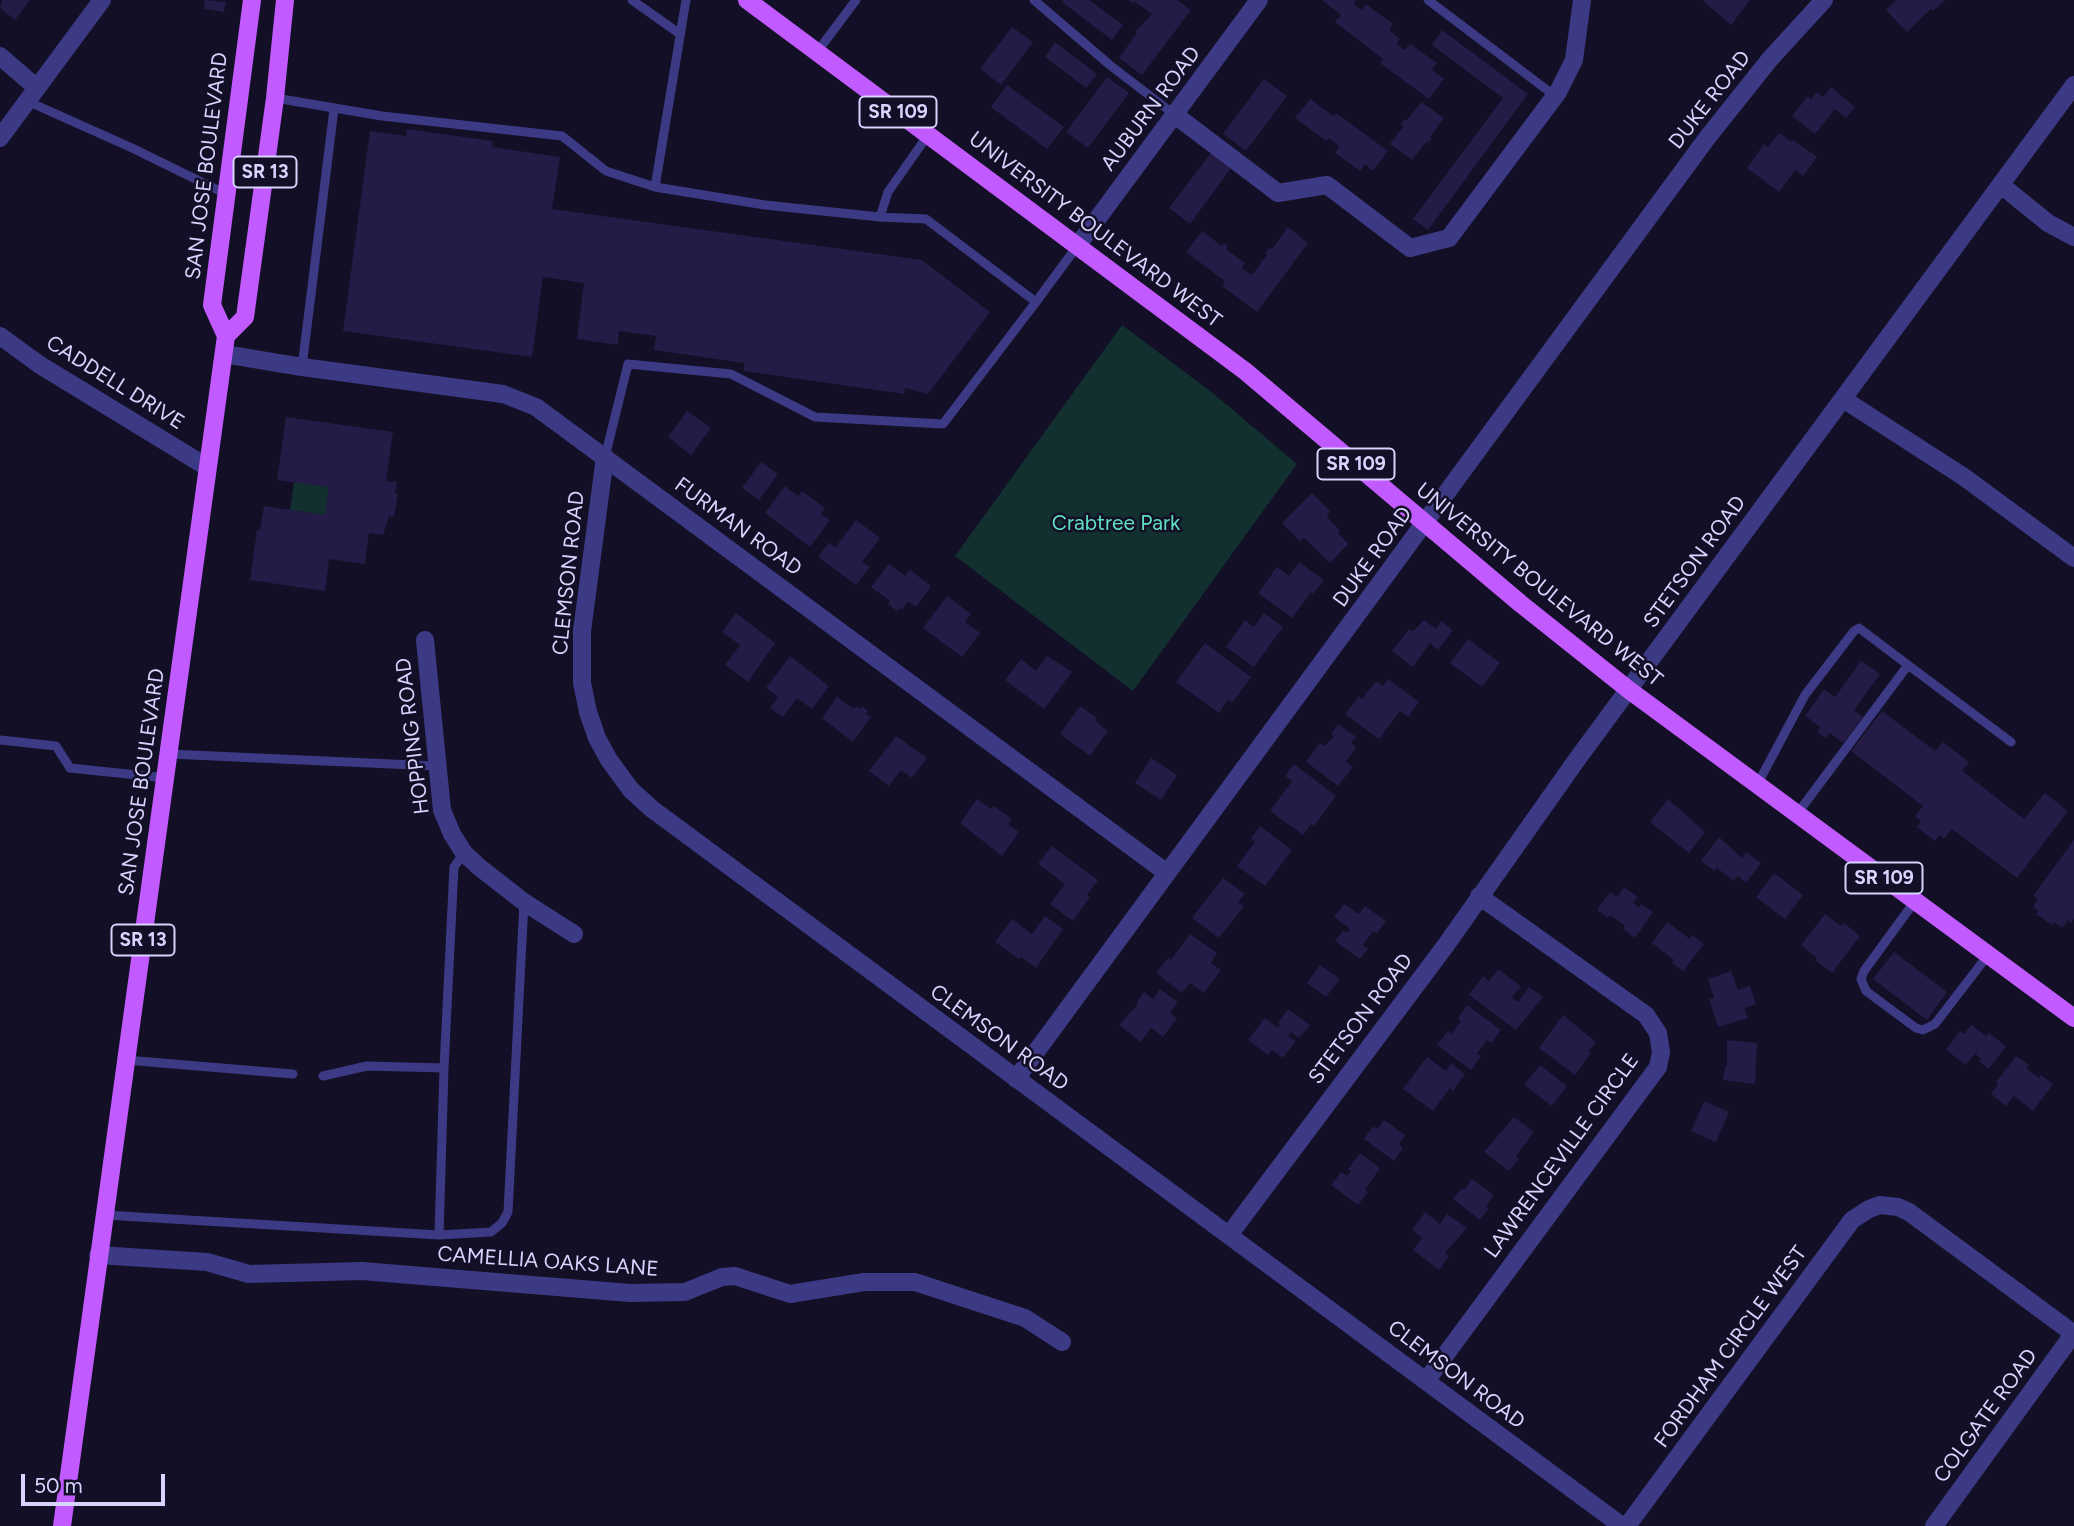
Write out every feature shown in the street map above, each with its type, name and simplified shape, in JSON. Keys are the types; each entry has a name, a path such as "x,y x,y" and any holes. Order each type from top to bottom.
{"main road":[{"name":"SAN JOSE BOULEVARD","path":"62,1526 225,345 212,305 252,0"},
{"name":"SAN JOSE BOULEVARD","path":"225,345 246,317 285,0"},
{"name":"UNIVERSITY BOULEVARD WEST","path":"747,0 1245,371 1521,604 1629,690 2073,1016"}],"street":[{"path":"0,138 102,0"},
{"name":"AUBURN ROAD","path":"1078,245 1259,0"},
{"path":"1175,115 1278,193 1327,185 1409,248 1449,238 1555,96 1574,60 1582,0"},
{"name":"DUKE ROAD","path":"1016,1079 1707,138 1770,59 1824,0"},
{"path":"0,56 32,94"},
{"name":"STETSON ROAD","path":"1229,1235 2074,85"},
{"path":"2001,186 2048,223 2074,237"},
{"name":"CADDELL DRIVE","path":"0,337 40,365 207,467"},
{"name":"FURMAN ROAD","path":"225,345 302,367 514,397 547,414 1167,873"},
{"path":"1843,399 1964,477 2074,558"},
{"name":"CLEMSON ROAD","path":"605,457 580,653 582,683 597,738 631,790 652,809 1016,1079 1624,1526"},
{"name":"HOPPING ROAD","path":"425,640 442,810 452,834 464,853 478,867 524,902 574,934"},
{"name":"LAWRENCEVILLE CIRCLE","path":"1426,1381 1658,1067 1661,1052 1658,1033 1646,1015 1479,896"},
{"name":"FORDHAM CIRCLE WEST","path":"1624,1526 1852,1220 1869,1209 1880,1205 1898,1207 1909,1212 2074,1334"},
{"name":"CAMELLIA OAKS LANE","path":"98,1255 208,1262 249,1274 362,1271 630,1293 685,1292 722,1276 735,1276 790,1294 864,1282 915,1282 1025,1318 1062,1342"},
{"name":"COLGATE ROAD","path":"1934,1526 2074,1334"}],"lane":[{"path":"632,0 680,34"},
{"path":"655,187 686,0"},
{"path":"817,52 856,0"},
{"path":"1034,0 1111,66 1175,115"},
{"path":"1428,0 1555,96"},
{"path":"32,94 132,148 226,194"},
{"path":"275,98 334,109 562,136 606,171 655,187 765,205 926,219 1036,302"},
{"path":"302,367 334,109"},
{"path":"880,217 888,192 928,134"},
{"path":"605,457 628,364 731,374 815,417 943,424 1078,245"},
{"path":"1757,785 1805,695 1859,628 2011,742"},
{"path":"1797,814 1908,665"},
{"path":"0,740 56,746 70,768 166,778"},
{"path":"169,754 436,765"},
{"path":"439,1235 454,867 464,853"},
{"path":"1915,901 1864,971 1862,985 1866,991 1916,1028 1923,1030 1935,1024 1988,955"},
{"path":"104,1215 439,1235 491,1232 502,1223 509,1212 524,902"},
{"path":"126,1060 293,1074"},
{"path":"323,1076 367,1066 444,1068"}],"green space":[{"name":"Crabtree Park","path":"1122,325 1214,394 1297,464 1133,691 955,556"},
{"path":"294,482 329,487 325,515 290,510"}],"building":[{"path":"2,0 30,0 15,20 0,8"},
{"path":"205,0 226,2 224,12 204,9"},
{"path":"1089,0 1123,25 1112,40 1062,2"},
{"path":"1128,0 1177,0 1191,10 1142,75 1119,58 1137,33 1135,32 1152,14 1134,1 1133,4"},
{"path":"1322,0 1356,0 1354,4 1362,10 1366,4 1393,24 1389,30 1400,39 1397,44 1405,50 1410,44 1437,63 1432,70 1444,79 1429,99 1380,63 1383,59 1335,22 1341,15"},
{"path":"1702,0 1750,0 1731,25"},
{"path":"1896,0 1945,0 1933,11 1931,9 1907,32 1886,10"},
{"path":"1012,27 1033,42 1001,85 980,69"},
{"path":"1442,30 1528,94 1428,230 1413,219 1503,98 1432,45"},
{"path":"1055,42 1097,74 1086,88 1045,57"},
{"path":"1107,77 1129,93 1088,148 1066,132"},
{"path":"1264,79 1287,96 1246,151 1223,134"},
{"path":"1007,85 1064,127 1047,149 991,107"},
{"path":"1831,87 1855,107 1846,118 1835,109 1815,134 1792,116 1808,96 1811,99 1817,92 1823,97"},
{"path":"1310,99 1333,116 1336,113 1388,151 1373,171 1365,164 1360,171 1335,153 1339,146 1329,138 1326,141 1295,118"},
{"path":"1421,102 1444,118 1430,137 1432,138 1412,160 1390,144 1404,126 1401,124"},
{"path":"407,129 493,141 492,147 560,157 552,209 922,260 990,312 928,394 905,388 904,394 744,371 744,363 654,350 656,336 619,331 618,345 577,339 584,283 543,277 532,357 343,331 370,131 406,136"},
{"path":"1779,133 1817,157 1803,176 1795,170 1779,192 1747,168 1764,144 1768,147"},
{"path":"1211,153 1231,168 1190,224 1169,208"},
{"path":"1288,227 1308,243 1257,312 1222,286 1225,281 1186,252 1202,231 1222,246 1224,243 1228,246 1226,249 1245,263 1242,268 1252,275 1267,255 1265,253 1269,248 1272,249"},
{"path":"687,411 711,428 691,455 668,437"},
{"path":"286,417 393,432 386,481 397,482 394,517 389,516 383,535 369,533 365,564 329,559 325,591 250,580 257,530 260,530 264,506 325,515 329,487 277,480"},
{"path":"761,462 778,474 759,500 742,488"},
{"path":"785,486 798,496 802,491 825,508 821,514 830,520 810,547 765,513"},
{"path":"1312,493 1330,511 1327,515 1329,519 1348,544 1330,563 1304,538 1300,541 1282,523"},
{"path":"856,520 880,538 862,562 870,567 856,585 818,557 829,542 835,548"},
{"path":"1299,562 1324,580 1313,594 1311,592 1292,618 1258,593 1277,567 1289,576"},
{"path":"889,564 905,576 910,570 931,586 916,607 908,601 902,610 900,608 897,611 888,604 890,601 871,587"},
{"path":"947,596 971,614 965,622 980,633 962,657 923,628"},
{"path":"736,613 775,643 748,682 725,665 740,645 722,632"},
{"path":"1264,613 1283,627 1254,667 1226,647 1245,620 1254,627"},
{"path":"1424,620 1436,629 1441,621 1453,630 1438,650 1430,643 1413,667 1392,651 1409,629 1413,631"},
{"path":"1468,639 1500,663 1482,687 1450,663"},
{"path":"1205,643 1251,677 1232,703 1228,700 1219,713 1176,682"},
{"path":"790,656 829,686 812,709 797,698 783,717 770,708 778,697 766,688"},
{"path":"1047,656 1072,672 1044,709 1005,680 1021,659 1036,671"},
{"path":"1861,661 1880,674 1854,710 1863,717 1843,743 1830,733 1826,738 1817,732 1820,727 1805,716 1824,689 1835,697"},
{"path":"1388,679 1419,702 1408,717 1400,711 1379,739 1345,714 1359,696 1362,699 1376,681 1383,686"},
{"path":"837,697 854,709 856,706 860,709 862,706 871,717 853,742 822,718"},
{"path":"1080,706 1097,718 1095,721 1108,731 1090,756 1060,734"},
{"path":"1882,711 1935,751 1943,742 1969,762 1962,771 2024,819 2045,793 2068,811 2017,878 1952,829 1944,839 1939,835 1935,841 1917,827 1921,821 1915,816 1923,806 1851,751"},
{"path":"1338,724 1356,737 1351,743 1356,747 1346,762 1353,767 1338,786 1306,762 1320,743 1325,746 1334,736 1331,734"},
{"path":"896,736 927,758 912,778 901,770 889,786 869,771"},
{"path":"1151,758 1177,775 1161,800 1135,783"},
{"path":"1294,764 1336,796 1314,826 1311,824 1303,835 1270,811 1292,781 1285,776"},
{"path":"977,799 991,809 994,806 1012,819 1008,824 1019,832 1002,856 960,823"},
{"path":"1668,799 1705,832 1689,853 1650,822"},
{"path":"1260,826 1292,850 1265,886 1237,866 1255,842 1251,838"},
{"path":"1719,837 1742,858 1746,852 1761,863 1746,883 1738,876 1734,881 1717,868 1714,871 1701,861"},
{"path":"2074,840 2074,919 2071,923 2068,920 2062,928 2036,914 2039,911 2033,907 2038,899 2033,896"},
{"path":"1052,846 1098,880 1073,921 1050,904 1065,884 1038,864"},
{"path":"1774,873 1803,895 1785,919 1756,897"},
{"path":"1223,878 1245,894 1238,902 1244,906 1219,938 1192,918"},
{"path":"1624,887 1638,897 1633,903 1639,907 1641,904 1653,912 1635,938 1623,929 1625,926 1610,915 1608,918 1597,910 1610,892 1617,897"},
{"path":"1344,904 1359,914 1365,906 1386,921 1377,933 1373,931 1363,945 1368,949 1360,959 1335,941 1343,931 1347,933 1350,929 1334,917"},
{"path":"1825,914 1841,926 1844,923 1860,936 1832,973 1801,945"},
{"path":"1045,916 1063,929 1036,968 995,942 1012,919 1032,934"},
{"path":"1667,922 1690,939 1692,935 1704,944 1683,971 1672,963 1674,960 1652,943"},
{"path":"1190,934 1217,953 1211,963 1221,970 1204,993 1190,983 1182,993 1156,973 1168,958 1171,960"},
{"path":"1894,952 1947,992 1927,1020 1873,979"},
{"path":"1320,965 1340,979 1326,997 1307,983"},
{"path":"1498,969 1521,986 1512,998 1518,1002 1529,987 1543,997 1516,1030 1469,995 1483,976 1489,981"},
{"path":"1731,971 1738,990 1750,986 1756,1004 1744,1008 1748,1018 1718,1027 1709,999 1714,998 1708,979"},
{"path":"1160,989 1178,1002 1170,1013 1177,1018 1163,1037 1151,1028 1141,1042 1119,1025 1138,1004 1136,1003 1144,992 1153,999"},
{"path":"1467,1005 1501,1030 1491,1043 1487,1040 1477,1054 1481,1056 1471,1070 1437,1045 1448,1031 1451,1034 1461,1021 1458,1018"},
{"path":"1288,1009 1310,1025 1299,1038 1291,1032 1288,1036 1296,1041 1283,1058 1272,1050 1268,1055 1248,1040 1265,1018 1278,1028 1278,1023"},
{"path":"1563,1015 1596,1042 1575,1075 1539,1048"},
{"path":"1971,1025 1986,1036 1989,1033 2006,1046 1989,1069 1979,1061 1981,1059 1976,1055 1977,1051 1966,1065 1946,1050 1960,1031 1964,1034"},
{"path":"1727,1040 1757,1043 1755,1084 1723,1080 1727,1066"},
{"path":"2016,1056 2029,1065 2026,1068 2039,1078 2041,1075 2053,1084 2033,1111 2014,1096 2006,1106 1991,1094 1998,1084 1996,1082"},
{"path":"1427,1057 1446,1071 1451,1063 1465,1074 1453,1091 1450,1088 1433,1111 1403,1089"},
{"path":"1540,1065 1567,1086 1552,1106 1524,1085"},
{"path":"1704,1101 1729,1112 1716,1142 1691,1131"},
{"path":"1514,1117 1534,1132 1516,1156 1519,1159 1509,1171 1484,1152"},
{"path":"1384,1120 1405,1135 1399,1145 1403,1148 1394,1161 1364,1139 1373,1126 1377,1129"},
{"path":"1360,1153 1380,1168 1358,1205 1331,1185 1341,1172 1347,1176 1351,1171 1348,1169"},
{"path":"1472,1179 1494,1195 1480,1220 1453,1199"},
{"path":"1425,1212 1440,1224 1447,1214 1467,1228 1445,1253 1449,1256 1439,1270 1413,1250 1422,1238 1412,1230"}]}
